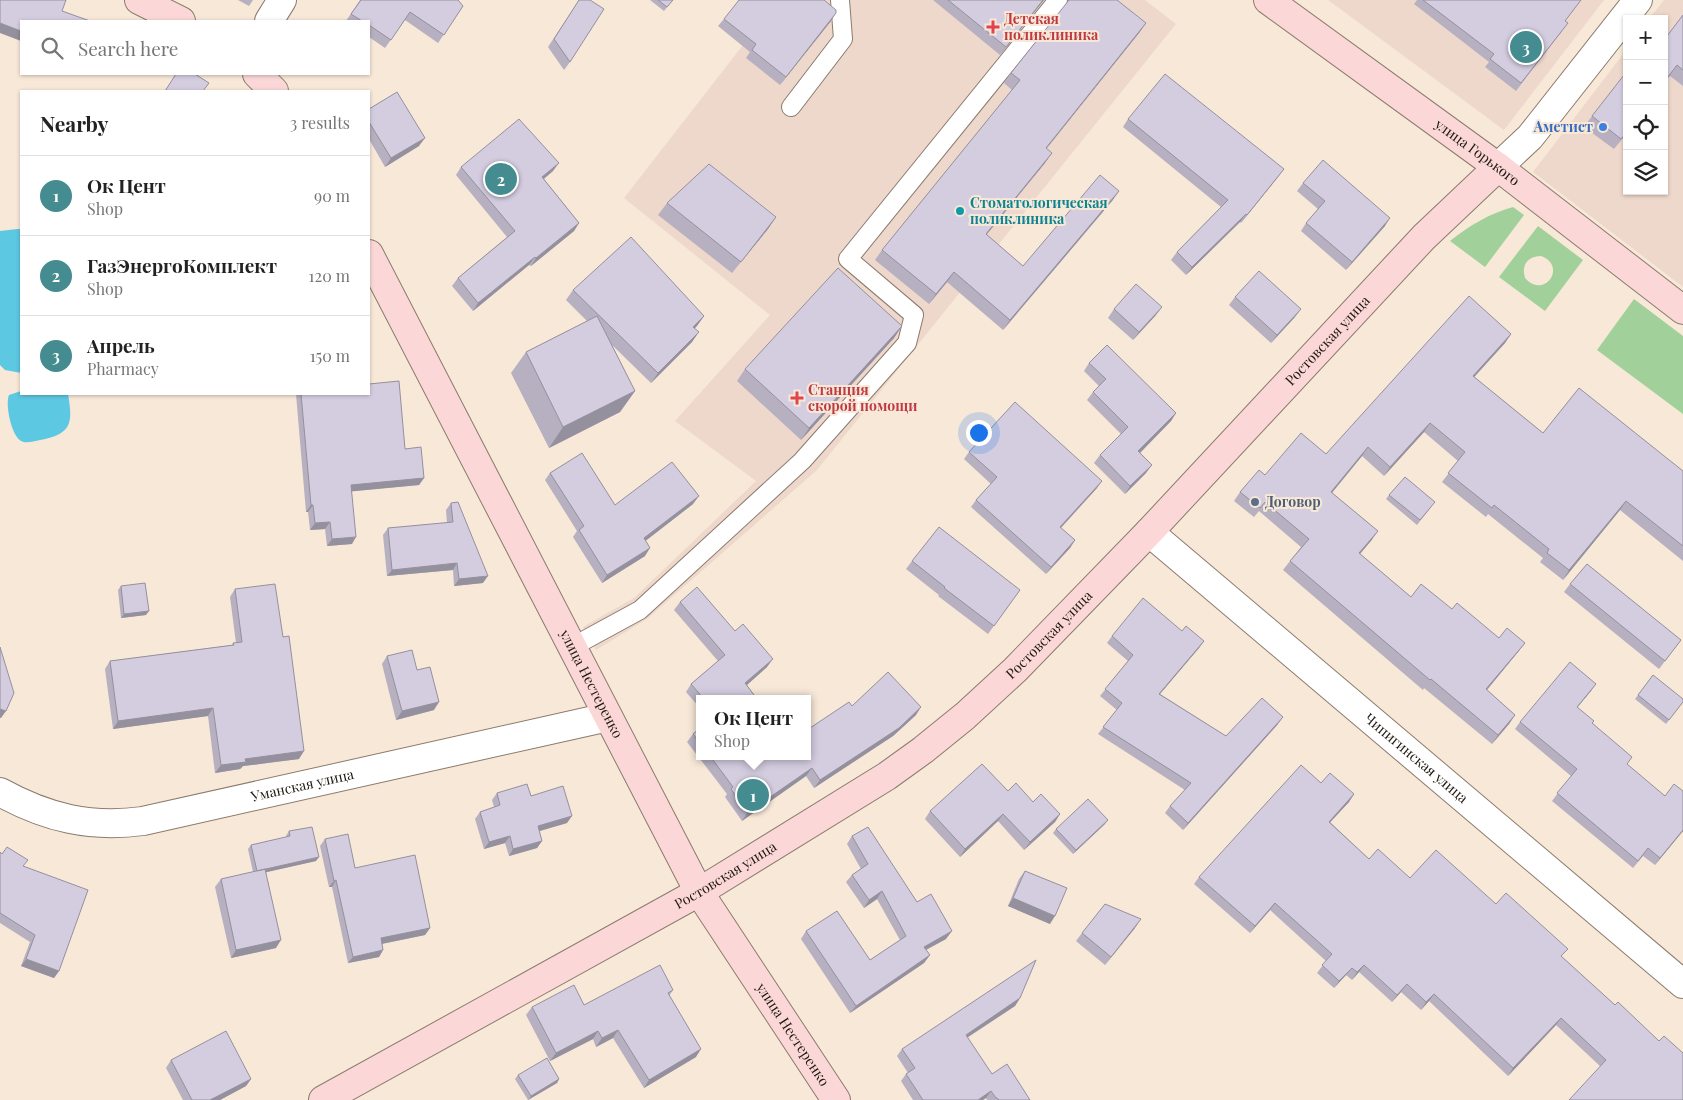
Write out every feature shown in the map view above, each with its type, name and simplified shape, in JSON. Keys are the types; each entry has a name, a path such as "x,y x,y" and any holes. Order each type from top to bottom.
{"street":[{"path":"139,0 179,20"},
{"path":"270,20 282,0"},
{"name":"улица Горького","path":"1268,0 1498,167 1683,310"},
{"name":"Ростовская улица","path":"323,1100 699,892 887,776 965,716 1015,670 1150,532 1424,237 1530,137 1638,0"},
{"path":"258,75 273,90"},
{"name":"улица Нестеренко","path":"370,256 699,892 836,1100"},
{"name":"Чипигинская улица","path":"1150,532 1683,984"},
{"name":"Уманская улица","path":"0,792 18,802 54,817 93,823 122,824 143,821 608,717"}],"lane":[{"path":"791,107 844,39 840,0"},
{"path":"572,647 640,610 802,461 908,343 914,315 848,259 1058,0"}],"shaded area":[{"path":"778,0 1145,0 1176,24 817,470 647,619 596,650 583,627 634,598 756,481 675,421 770,315 624,198"},
{"path":"1328,0 1604,0 1504,130"},
{"path":"1664,0 1683,0 1683,287 1533,172 1623,54 1623,195 1668,195 1668,15 1652,15"}],"green space":[{"path":"1513,207 1524,215 1485,267 1450,241 1480,221"},
{"path":"1538,226 1583,260 1545,311 1499,277","holes":["1536,256 1541,256 1549,261 1553,267 1553,273 1546,283 1532,284 1525,278 1524,269 1529,260"]},
{"path":"1634,299 1683,336 1683,414 1597,350"}],"water":[{"path":"20,229 20,373 5,370 0,365 0,231"},
{"path":"20,391 20,395 68,395 70,420 68,426 59,434 51,437 30,442 21,441 14,433 10,419 9,395"}],"building":[{"path":"0,0 66,0 62,11 87,20 20,20 20,31 0,23"},
{"path":"361,0 458,0 463,6 444,35 410,12 391,40 370,26 370,20 360,20 351,14"},
{"path":"579,0 590,0 604,9 570,62 554,39"},
{"path":"658,0 673,0 667,7"},
{"path":"739,0 824,0 836,10 836,13 786,77 752,50 756,44 724,19"},
{"name":"Детская поликлиника","path":"948,0 1043,0 1006,47"},
{"path":"1069,0 1117,0 1146,23 1046,148 1052,153 986,234 1023,266 1100,175 1119,191 1010,320 954,272 936,294 882,250 1020,80 1011,73"},
{"path":"1423,0 1581,0 1565,21 1568,23 1521,83 1490,59 1494,54"},
{"path":"1683,15 1683,70 1677,65 1668,77 1668,60 1668,35"},
{"path":"1165,74 1284,169 1247,215 1192,267 1177,252 1228,200 1128,119"},
{"path":"175,75 197,75 209,83 204,90 166,90"},
{"path":"1623,76 1623,137 1621,139 1592,116"},
{"path":"397,92 425,138 391,158 370,124 370,108"},
{"path":"519,119 559,163 542,177 579,223 478,303 458,278 515,231 461,167"},
{"path":"1323,160 1390,218 1352,262 1306,223 1325,201 1303,183"},
{"path":"709,164 776,217 741,262 667,203"},
{"path":"631,237 704,316 693,327 699,332 658,373 573,290"},
{"path":"838,268 902,326 809,428 745,369"},
{"path":"1259,271 1301,309 1277,335 1235,297"},
{"path":"1136,284 1162,307 1139,332 1114,309"},
{"path":"1469,296 1511,334 1473,376 1543,433 1579,388 1683,471 1683,546 1626,501 1569,570 1547,553 1549,549 1494,505 1492,508 1448,473 1465,452 1430,423 1390,467 1368,447 1331,492 1378,531 1359,553 1411,597 1421,584 1452,609 1457,603 1499,638 1507,628 1525,643 1486,689 1515,715 1498,735 1290,561 1309,539 1265,502 1260,508 1240,492 1259,470 1265,475 1301,433 1326,454"},
{"path":"597,316 635,391 563,427 526,352"},
{"path":"1107,345 1176,413 1138,451 1152,465 1130,486 1100,455 1128,427 1093,392 1106,379 1089,363"},
{"path":"399,381 405,449 421,447 424,478 351,485 356,537 332,539 330,522 315,523 313,505 311,505 301,395 370,395 370,384"},
{"path":"1015,402 1102,481 1060,527 1075,540 1051,567 976,500 997,477 969,452"},
{"path":"582,453 615,505 672,462 699,496 644,538 650,548 607,575 579,530 584,526 550,473"},
{"path":"1405,477 1435,502 1420,520 1389,495"},
{"path":"458,502 488,576 459,579 457,563 392,570 388,528 453,522 451,503"},
{"path":"939,527 1020,590 994,626 912,561"},
{"path":"1587,564 1681,640 1665,661 1570,584"},
{"path":"145,583 149,611 124,614 121,586"},
{"path":"275,584 283,637 289,636 304,751 245,759 246,762 221,765 213,708 118,721 110,661 234,645 233,643 242,642 235,589"},
{"path":"697,587 735,631 743,624 773,659 745,683 754,695 701,695 691,684 725,655 680,602"},
{"path":"1143,598 1182,631 1186,626 1204,641 1159,694 1226,736 1262,698 1283,717 1188,823 1170,806 1191,783 1103,727 1122,703 1105,689 1133,655 1112,636"},
{"path":"0,647 14,693 6,711 0,709"},
{"path":"412,650 417,670 430,667 439,702 402,711 387,656"},
{"path":"1570,662 1596,684 1577,707 1594,721 1592,723 1632,757 1627,764 1665,796 1674,784 1683,791 1683,830 1660,858 1648,848 1638,861 1557,793 1577,769 1520,722"},
{"path":"888,672 921,707 899,728 820,780 812,768 747,813 731,789 733,787 713,760 811,760 811,727 849,702 852,706"},
{"path":"1653,675 1683,699 1683,702 1669,720 1638,695"},
{"path":"982,764 1008,791 1016,783 1033,802 1041,794 1060,814 1030,842 1003,814 965,849 930,811"},
{"path":"1301,765 1321,783 1330,773 1354,794 1329,822 1369,859 1378,849 1410,878 1436,850 1496,904 1506,893 1568,949 1561,956 1615,1005 1618,1002 1659,1041 1664,1036 1683,1053 1683,1100 1569,1100 1606,1060 1561,1018 1513,1068 1434,994 1426,1002 1407,984 1397,995 1364,965 1357,972 1352,968 1339,981 1322,965 1332,954 1275,903 1255,926 1199,877"},
{"path":"527,784 531,796 563,786 572,816 538,826 542,841 513,849 510,836 489,842 480,812 500,805 497,793"},
{"path":"1088,799 1108,820 1076,850 1056,829"},
{"path":"312,827 319,857 257,871 251,845 290,836 289,831"},
{"path":"868,827 917,902 931,894 952,931 924,947 930,955 856,1006 806,931 837,911 870,960 906,936 882,891 869,900 852,875 868,864 852,836"},
{"path":"348,834 355,868 415,855 430,928 381,938 383,950 353,957 325,839"},
{"path":"7,847 28,860 23,866 88,890 59,971 26,959 35,935 0,913 0,852 2,854"},
{"path":"265,869 281,940 236,950 221,879"},
{"path":"1025,871 1067,888 1055,916 1013,898"},
{"path":"1105,904 1141,919 1111,957 1082,933"},
{"path":"1036,960 1020,998 966,1035 992,1074 1007,1064 1030,1100 999,1100 991,1091 978,1100 923,1100 906,1074 915,1068 902,1049"},
{"path":"660,965 673,990 668,993 701,1049 649,1080 618,1030 602,1038 598,1031 556,1053 532,1007 574,985 584,1005"},
{"path":"226,1031 251,1079 210,1100 192,1100 171,1060"},
{"path":"547,1058 559,1079 531,1096 518,1075"}],"place":[{"name":"Детская поликлиника","path":"993,27"},
{"name":"Апрель","path":"1526,47"},
{"name":"Аметист","path":"1603,127"},
{"name":"ГазЭнергоКомплект","path":"501,179"},
{"name":"Стоматологическая поликлиника","path":"960,211"},
{"name":"Станция скорой помощи","path":"797,398"},
{"name":"Договор","path":"1255,502"},
{"name":"Ок Цент","path":"753,795"}]}
